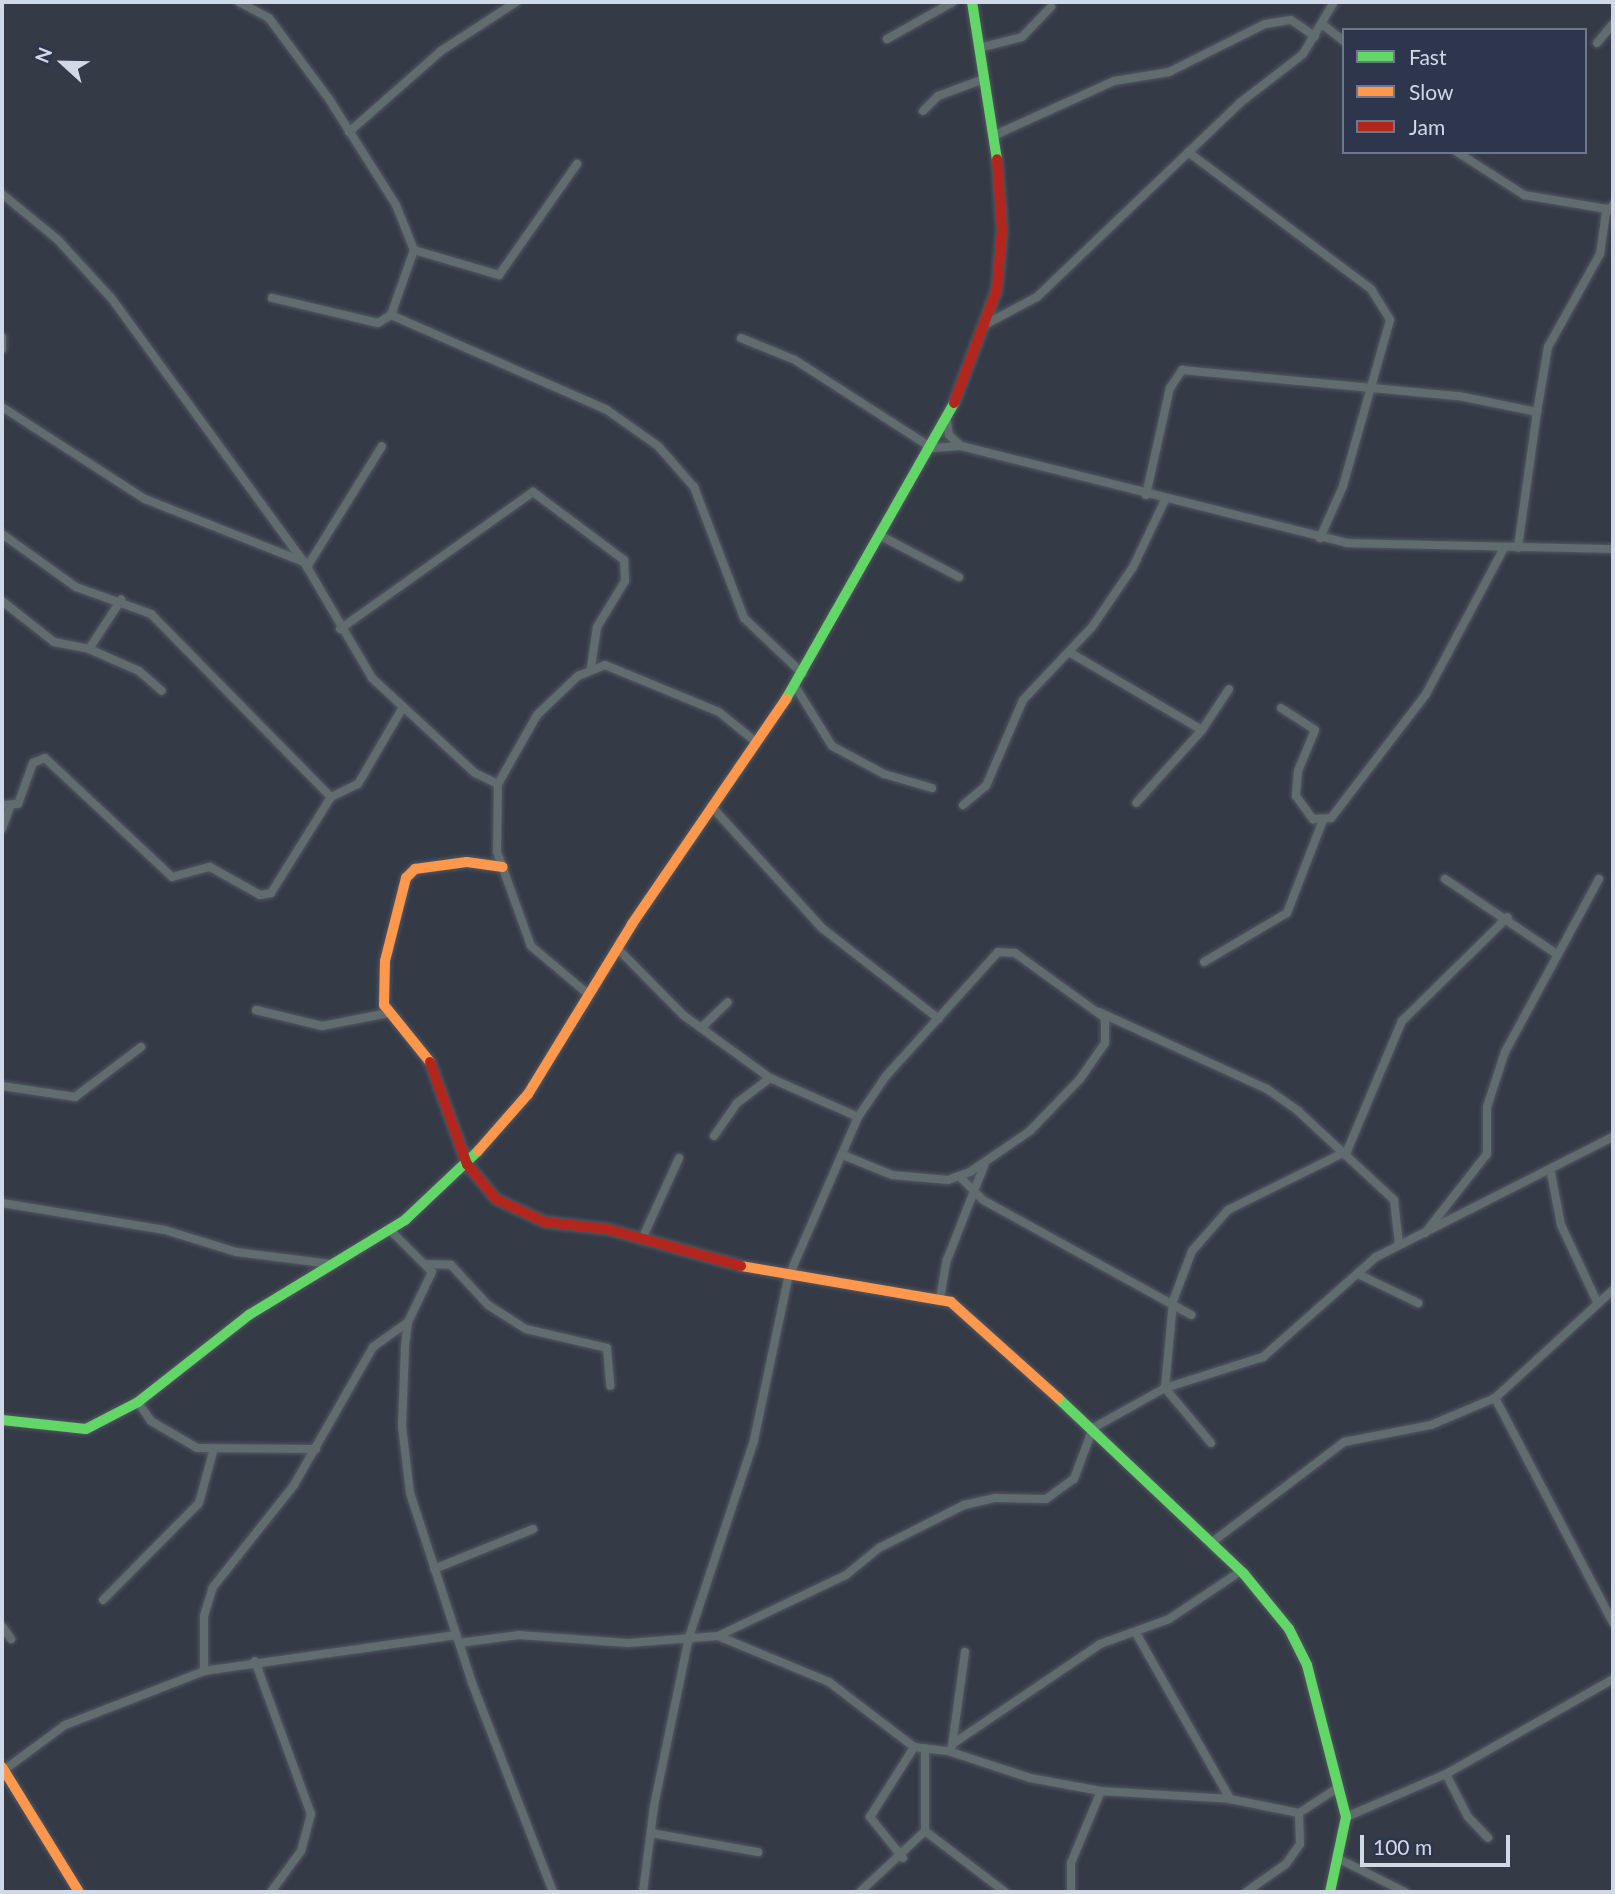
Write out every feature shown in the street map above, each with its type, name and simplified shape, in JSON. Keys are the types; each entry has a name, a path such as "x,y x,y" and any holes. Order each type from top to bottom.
{"main road":[{"path":"2,1420 86,1429 138,1402 249,1315 390,1230 467,1164 528,1094 617,948 803,674 933,448 988,323 1002,230 995,135 972,2"},
{"path":"503,867 426,864 406,878 385,961 382,989 388,1013 433,1066 467,1164 496,1199 523,1215 642,1240 788,1278 881,1284 940,1298 983,1327 1093,1428 1241,1571 1275,1609 1307,1665 1346,1817 1341,1860 1330,1892"},
{"path":"3,1768 79,1892"}],"street":[{"path":"239,2 269,18 349,132 396,205 414,250 391,315 378,323 346,318 272,298"},
{"path":"349,132 441,51 516,2"},
{"path":"887,39 953,2"},
{"path":"988,323 1037,297 1188,152 1303,54 1335,2"},
{"path":"979,48 1022,37 1051,7"},
{"path":"995,135 1114,81 1169,72 1265,24 1291,20 1315,36"},
{"path":"1322,24 1342,39"},
{"path":"1597,43 1613,24"},
{"path":"923,111 938,96 984,79"},
{"path":"1188,152 1371,289 1390,320 1367,391 1343,486 1320,538"},
{"path":"1460,154 1524,195 1610,207 1601,254 1548,347 1518,548"},
{"path":"414,250 499,275 577,164"},
{"path":"2,194 58,240 112,299 306,564 340,629 372,678 475,773 498,784"},
{"path":"391,315 597,406 658,446 694,488 744,618 803,674"},
{"path":"2,337 2,349"},
{"path":"741,338 795,360 933,448 961,446 1320,538 1504,548 1613,549"},
{"path":"1146,495 1170,388 1182,370 1367,391 1459,396 1537,412"},
{"path":"2,407 145,499 306,564"},
{"path":"947,421 949,435 961,446"},
{"path":"306,564 382,446"},
{"path":"340,629 533,492 624,560 625,581 597,627 591,667 537,715 498,784 495,812 503,867 531,946 587,994"},
{"path":"963,804 986,786 1023,700 1069,652 1133,568 1165,500"},
{"path":"2,534 76,587 121,600 151,614 331,797"},
{"path":"883,537 959,577"},
{"path":"1281,708 1314,726 1295,784 1307,815 1322,820 1331,818 1426,694 1504,548"},
{"path":"89,649 121,600"},
{"path":"2,601 54,642 89,649 139,671 162,691"},
{"path":"1069,652 1202,730"},
{"path":"591,667 629,671 719,712 756,742"},
{"path":"795,686 832,746 884,774 932,788"},
{"path":"1136,803 1202,730 1229,689"},
{"path":"2,830 6,806 18,804 33,763 45,758 172,877 210,867 260,895 271,892 331,797 358,784 403,707"},
{"path":"711,806 822,928 939,1020"},
{"path":"1204,962 1287,913 1322,820"},
{"path":"1445,879 1507,917 1555,953"},
{"path":"1423,1235 1487,1154 1494,1084 1555,953 1599,879"},
{"path":"1210,1443 1165,1388 1173,1301 1192,1251 1228,1210 1347,1152 1402,1021 1507,917"},
{"path":"617,948 701,1028 770,1078 858,1117"},
{"path":"643,1892 650,1833 689,1637 754,1440 788,1278 858,1117 939,1020 1007,950 1099,1012 1267,1089 1347,1152 1394,1200 1399,1244"},
{"path":"701,1028 728,1002"},
{"path":"256,1010 322,1026 388,1013"},
{"path":"843,1155 892,1175 959,1176 985,1163 1030,1131 1098,1057 1108,1030 1099,1012"},
{"path":"2,1086 75,1097 141,1046"},
{"path":"714,1136 737,1103 770,1078"},
{"path":"3,1768 65,1726 204,1671 255,1661 519,1635 628,1643 718,1636 846,1575 879,1548 964,1505 995,1498 1046,1499 1074,1479 1093,1428 1165,1388 1263,1357 1358,1274 1399,1244 1552,1173 1613,1137"},
{"path":"642,1240 679,1158"},
{"path":"940,1298 947,1260 985,1163"},
{"path":"1552,1173 1561,1225 1598,1304"},
{"path":"959,1176 974,1191 1173,1301 1191,1315"},
{"path":"2,1203 165,1230 236,1252 331,1264"},
{"path":"390,1230 427,1264 430,1279 408,1322 405,1462 434,1569 458,1639 553,1892"},
{"path":"427,1264 451,1265 488,1304 526,1329 607,1348 610,1386"},
{"path":"1358,1274 1418,1303"},
{"path":"1211,1543 1344,1442 1431,1425 1495,1398 1613,1292"},
{"path":"204,1671 204,1616 213,1587 316,1449 373,1347 408,1322"},
{"path":"1495,1398 1613,1623"},
{"path":"138,1402 177,1440 214,1448 316,1449"},
{"path":"103,1600 200,1503 214,1448"},
{"path":"434,1569 533,1530"},
{"path":"948,1751 954,1743 1100,1644 1137,1635 1241,1571"},
{"path":"2,1626 12,1639"},
{"path":"1137,1635 1230,1799"},
{"path":"718,1636 829,1682 914,1748 948,1751 1030,1777 1101,1791 1230,1799 1299,1813 1339,1787"},
{"path":"954,1743 965,1652"},
{"path":"255,1661 311,1814 301,1851 271,1892"},
{"path":"1346,1817 1446,1774 1613,1679"},
{"path":"904,1858 870,1817 914,1748"},
{"path":"860,1892 904,1858 925,1831 925,1748"},
{"path":"1446,1774 1468,1817 1488,1838"},
{"path":"1071,1892 1071,1863 1101,1791"},
{"path":"1246,1892 1286,1864 1300,1844 1299,1813"},
{"path":"925,1831 1005,1892"},
{"path":"650,1833 758,1852"},
{"path":"1341,1860 1405,1892"}],"traffic: fast":[{"path":"972,2 997,159"},
{"path":"786,699 954,403"},
{"path":"2,1420 86,1429 138,1402 249,1315 405,1220 478,1151"},
{"path":"1058,1398 1244,1574 1289,1629 1307,1665 1346,1817 1330,1892"}],"traffic: slow":[{"path":"478,1151 528,1094 632,924 786,699"},
{"path":"430,1062 384,1005 385,961 406,878 415,869 467,862 503,867"},
{"path":"741,1266 951,1302 1058,1398"},
{"path":"2,1767 79,1892"}],"traffic: jam":[{"path":"954,403 997,289 1002,230 997,159"},
{"path":"430,1062 467,1164 496,1199 545,1222 607,1229 741,1266"}]}
